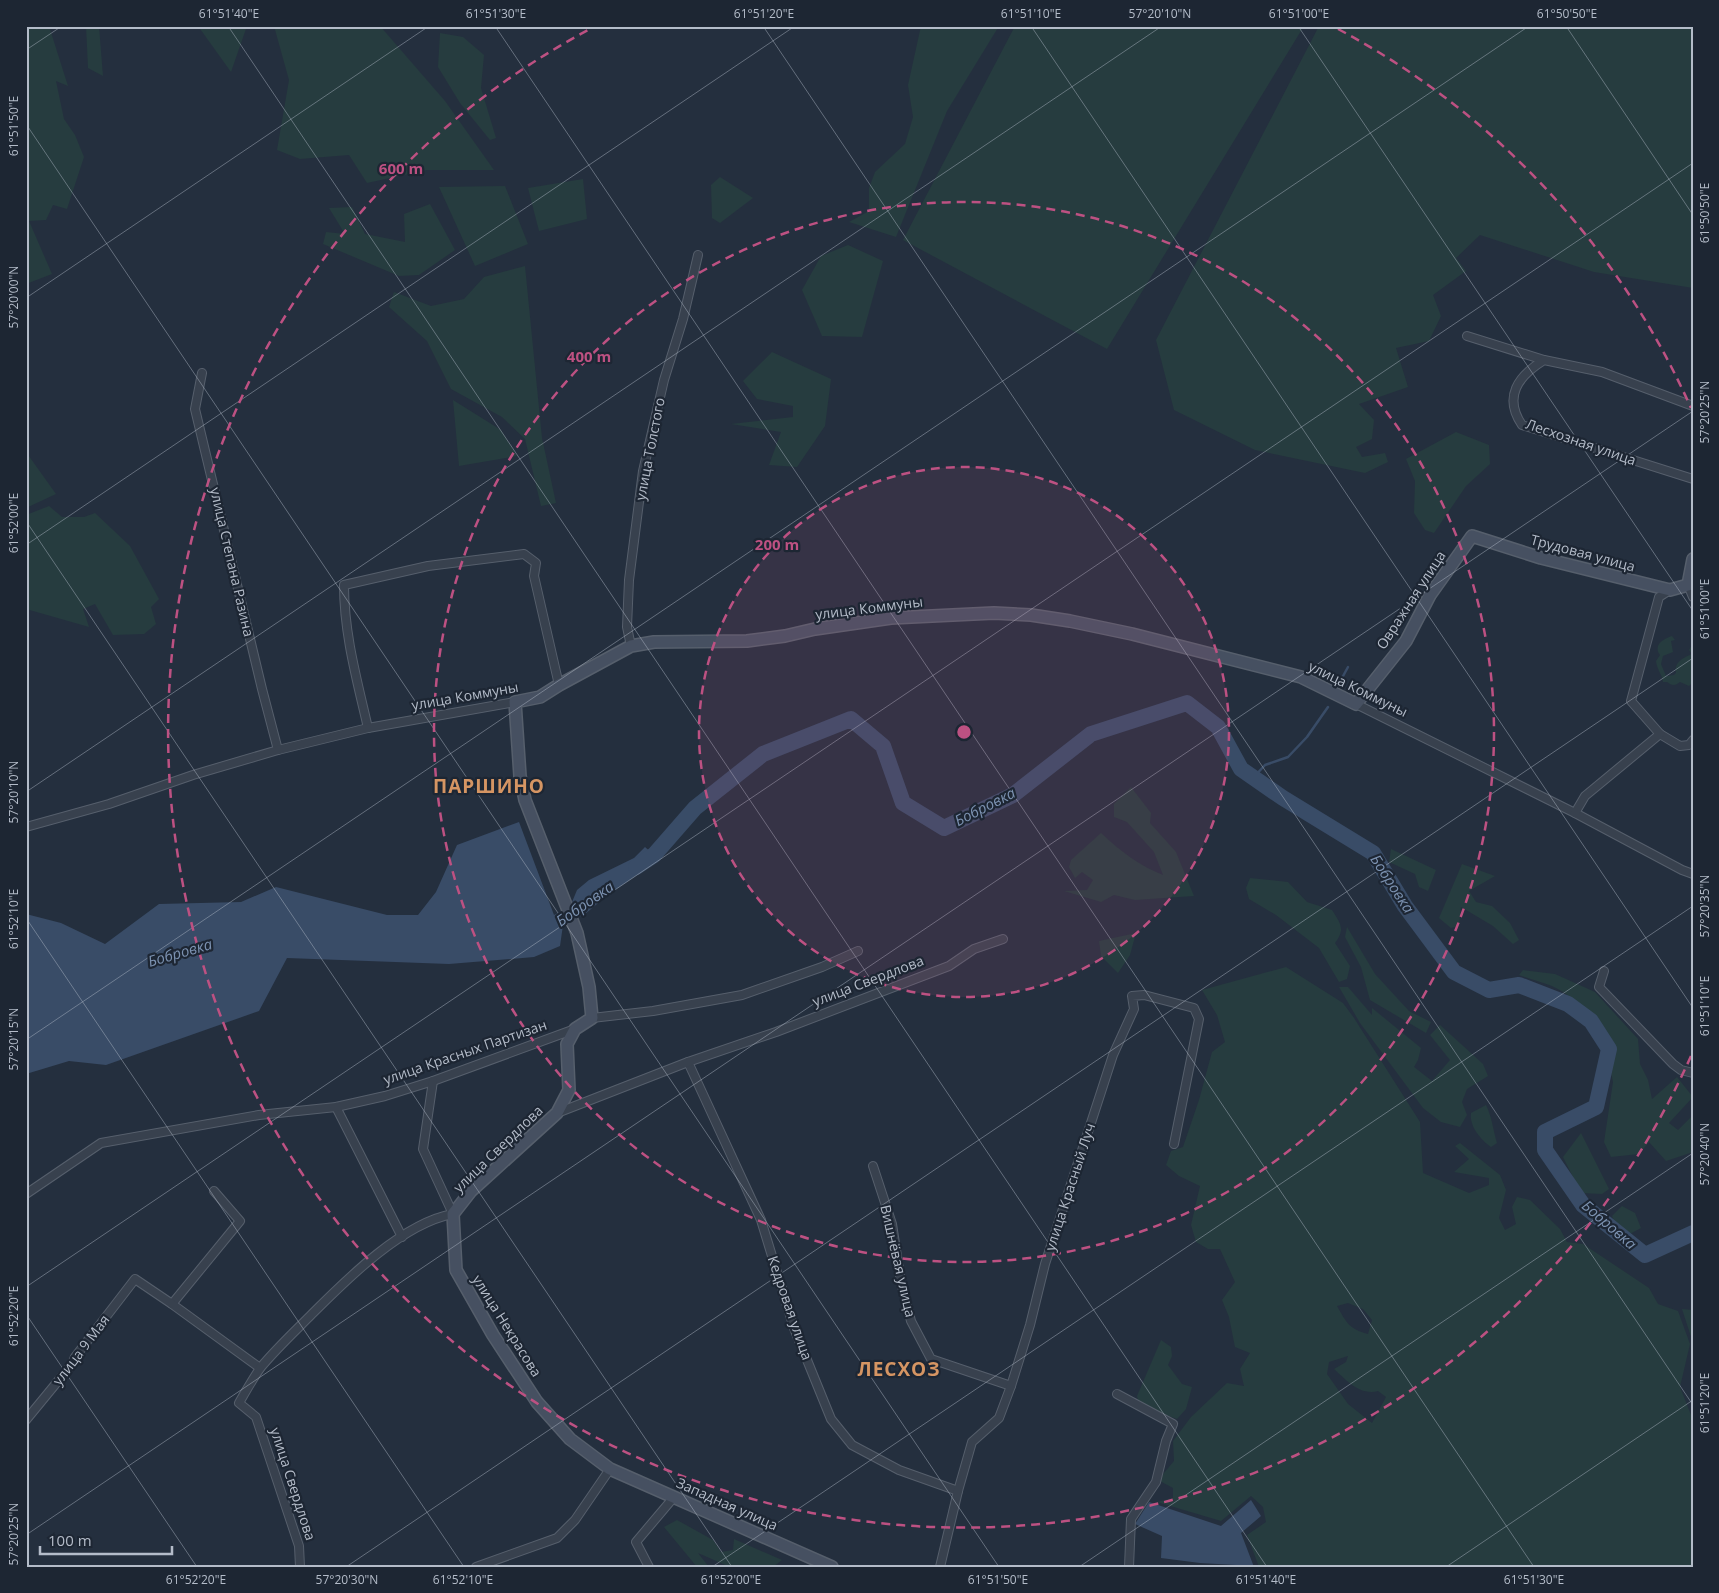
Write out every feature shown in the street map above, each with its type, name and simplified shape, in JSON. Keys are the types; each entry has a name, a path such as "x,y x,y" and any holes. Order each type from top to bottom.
{"street":[{"name":"улица Толстого","path":"631,646 627,628 629,580 643,471 664,380 683,319 698,255"},
{"path":"1467,336 1544,360 1602,372 1693,406"},
{"name":"Лесхозная улица","path":"1544,360 1531,368 1513,393 1514,413 1522,425 1693,479"},
{"name":"улица Степана Разина","path":"202,373 196,409 278,750"},
{"name":"Трудовая улица","path":"1472,536 1541,558 1670,590 1688,586"},
{"name":"Овражная улица","path":"1356,704 1406,641 1430,595 1472,536"},
{"path":"368,728 348,640 344,609 344,585 428,566 524,554 536,563 534,576 559,685"},
{"path":"1693,559 1688,586 1693,597"},
{"path":"1670,590 1659,597 1632,701 1660,734 1680,746 1689,745 1693,740"},
{"name":"улица Коммуны","path":"26,827 109,804 193,775 278,750 368,728 540,697 631,646 654,642 747,641 891,618 994,613 1031,615 1070,621 1132,634 1301,677 1575,813 1693,874"},
{"path":"515,702 520,776 525,800 577,933 589,987 592,1018"},
{"path":"1575,813 1586,796 1660,734"},
{"name":"улица Свердлова","path":"300,1567 299,1546 256,1417 240,1403 260,1368 325,1301 364,1265 402,1237 439,1217 453,1214 471,1191 557,1113 688,1062 776,1032 949,966 974,949 1002,939"},
{"name":"улица Красных Партизан","path":"26,1194 101,1143 259,1115 336,1107 385,1096 433,1082 575,1030 592,1018 653,1011 742,995 822,967 858,951"},
{"path":"1604,971 1599,987 1673,1064 1681,1070 1693,1074"},
{"name":"улица Красный Луч","path":"940,1567 972,1442 999,1418 1011,1386 1030,1325 1045,1264 1102,1089 1134,1009 1132,996 1144,995 1194,1008 1199,1020 1174,1144"},
{"path":"557,1113 569,1090 567,1044 575,1030"},
{"name":"Кедровая улица","path":"688,1062 761,1220 794,1328 830,1419 852,1445 900,1470 958,1491"},
{"name":"улица Некрасова","path":"433,1082 423,1149 453,1214 456,1270 492,1335 537,1402 570,1439 610,1469"},
{"path":"336,1107 402,1237"},
{"name":"Вишнёвая улица","path":"873,1166 892,1224 901,1282 911,1321 931,1359 1011,1386"},
{"path":"214,1190 240,1221 172,1304 260,1368"},
{"name":"улица 9 Мая","path":"26,1420 72,1364 75,1356 135,1279 172,1304"},
{"path":"1116,1394 1173,1424 1166,1442 1156,1482 1131,1519 1130,1567"},
{"path":"476,1567 557,1538 576,1520 610,1469"},
{"name":"Западная улица","path":"610,1469 832,1567"},
{"path":"649,1567 636,1542 674,1497"}],"green space":[{"path":"26,26 49,26 68,86 56,81 64,119 75,135 84,157 67,209 53,205 46,220 29,221 52,274 26,284"},
{"path":"86,26 99,26 103,76 88,68"},
{"path":"198,26 247,26 231,72"},
{"path":"274,26 380,26 445,101 494,170 427,170 367,183 349,155 300,159 277,150 289,80"},
{"path":"921,26 999,26 947,111 896,237 849,222 869,211 869,188 875,172 905,144 913,117 908,85"},
{"path":"1015,26 1304,26 1107,349 903,240"},
{"path":"1319,26 1693,26 1693,288 1594,272 1480,235 1456,258 1466,271 1433,295 1441,316 1429,341 1396,348 1408,387 1359,404 1374,420 1372,439 1356,447 1362,457 1385,453 1388,462 1365,473 1255,450 1174,410 1156,340"},
{"path":"440,33 463,37 484,55 481,88 496,138 490,140 460,103 438,67"},
{"path":"720,177 753,198 720,223 712,218 711,185"},
{"path":"583,179 587,219 539,231 528,188"},
{"path":"505,186 528,244 475,266 439,187"},
{"path":"430,204 455,250 419,275 399,276 323,244 326,232 345,234 329,208 352,207 365,234 405,242 404,214"},
{"path":"848,245 883,261 862,337 822,336 802,290 821,256"},
{"path":"525,266 542,438 556,503 541,506 525,439 502,417 451,389 427,341 389,307 394,292 431,306 464,299 484,277"},
{"path":"772,352 831,379 825,426 797,467 769,465 781,432 731,424 793,417 793,406 757,399 743,381"},
{"path":"453,400 501,430 517,456 459,466"},
{"path":"1456,432 1489,445 1490,464 1466,486 1434,533 1425,530 1414,513 1415,481 1406,459"},
{"path":"26,452 56,494 26,508"},
{"path":"49,506 62,517 84,517 95,513 130,546 159,599 151,607 156,624 144,634 113,635 95,604 83,609 89,627 26,609 26,515"},
{"path":"1672,636 1675,640 1671,641 1673,652 1663,656 1661,664 1666,676 1674,675 1678,663 1692,654 1689,650 1693,643 1693,682 1689,686 1680,682 1674,685 1663,682 1657,667 1656,661 1660,655 1658,645"},
{"path":"1131,787 1151,813 1150,823 1176,852 1194,896 1135,900 1114,895 1101,902 1064,891 1087,890 1093,880 1082,872 1075,878 1069,867 1071,860 1101,833 1130,857 1163,875 1154,852 1127,822 1114,817 1114,804"},
{"path":"1391,849 1436,870 1428,891 1419,887 1415,874 1389,862"},
{"path":"1462,864 1495,876 1469,891 1476,902 1492,906 1510,923 1519,940 1513,944 1493,926 1461,907 1459,926 1451,928 1439,918"},
{"path":"1250,878 1288,882 1307,902 1332,910 1341,926 1340,934 1335,943 1350,966 1347,979 1339,982 1319,948 1276,915 1249,899 1246,888"},
{"path":"1347,927 1375,974 1409,1011 1431,1022 1426,1033 1370,1000 1361,967 1345,937"},
{"path":"1136,933 1130,955 1118,973 1101,956 1099,941"},
{"path":"1286,967 1343,1003 1420,1122 1423,1173 1469,1193 1489,1185 1489,1178 1454,1172 1469,1159 1455,1146 1460,1143 1500,1175 1506,1190 1499,1218 1505,1230 1516,1224 1512,1207 1517,1197 1530,1200 1560,1229 1567,1242 1583,1244 1649,1288 1658,1304 1678,1311 1690,1344 1680,1387 1693,1420 1693,1567 1259,1567 1247,1535 1266,1522 1263,1507 1251,1496 1221,1521 1157,1502 1173,1498 1173,1488 1158,1480 1174,1461 1173,1441 1191,1417 1227,1383 1244,1386 1240,1369 1250,1353 1235,1347 1229,1317 1222,1300 1235,1282 1220,1249 1208,1249 1196,1242 1191,1225 1200,1186 1179,1176 1166,1165 1171,1151 1183,1147 1199,1100 1212,1052 1225,1042 1217,1015 1202,990","holes":["1348,1303 1363,1309 1372,1320 1368,1334 1352,1327 1337,1306","1348,1356 1346,1362 1334,1369 1359,1389 1371,1392 1378,1391 1386,1397 1372,1423 1348,1404 1327,1374 1329,1362"]},
{"path":"1523,970 1555,974 1595,992 1638,1039 1640,1064 1648,1080 1652,1099 1677,1077 1693,1097 1669,1123 1678,1130 1693,1115 1693,1152 1666,1161 1649,1142 1639,1154 1611,1157 1604,1142 1613,1082 1610,1068 1616,1049 1580,1005 1552,986 1519,975"},
{"path":"1339,987 1348,987 1372,1015 1372,1008 1421,1048 1414,1067 1432,1081 1450,1060 1430,1035 1440,1025 1483,1064 1488,1076 1467,1089 1462,1102 1467,1115 1460,1127 1441,1122 1423,1108 1360,1023"},
{"path":"1486,1105 1497,1143 1491,1147 1476,1132 1471,1118 1471,1113"},
{"path":"1581,1133 1609,1189 1602,1194 1581,1193 1563,1157"},
{"path":"1622,1206 1635,1213 1641,1228 1628,1235 1616,1227 1612,1216"},
{"path":"1682,1309 1693,1310 1693,1343"},
{"path":"1161,1340 1171,1347 1172,1356 1168,1365 1182,1384 1192,1387 1186,1409 1177,1419 1139,1405 1137,1396"},
{"path":"677,1520 713,1540 721,1552 733,1550 734,1539 782,1560 773,1567 730,1567 698,1553 709,1567 697,1567 664,1527"}],"water":[{"path":"519,822 554,915 570,907 577,890 589,880 634,858 645,847 658,861 609,894 585,914 563,925 560,946 534,957 449,964 287,958 259,1011 106,1065 69,1061 26,1074 26,914 61,923 105,944 159,904 241,902 276,887 387,915 418,915 436,892 457,845"},
{"path":"1251,1500 1261,1516 1241,1533 1254,1567 1238,1567 1236,1565 1161,1558 1162,1536 1135,1524 1149,1502 1221,1526"}],"waterway":[{"path":"1336,689 1348,667"},
{"name":"Бобровка","path":"636,867 654,855 695,808 763,754 851,719 883,746 903,803 944,828 1013,795 1091,734 1187,703 1218,727 1241,769 1283,798 1373,853 1405,906 1454,972 1489,990 1519,985 1568,1004 1591,1021 1609,1049 1596,1107 1545,1132 1545,1150 1583,1205 1645,1255 1693,1233"},
{"path":"1253,778 1265,765 1288,757 1307,737 1328,707"}],"district":[{"name":"ПАРШИНО","path":"489,786"},
{"name":"ЛЕСХОЗ","path":"899,1369"}]}
